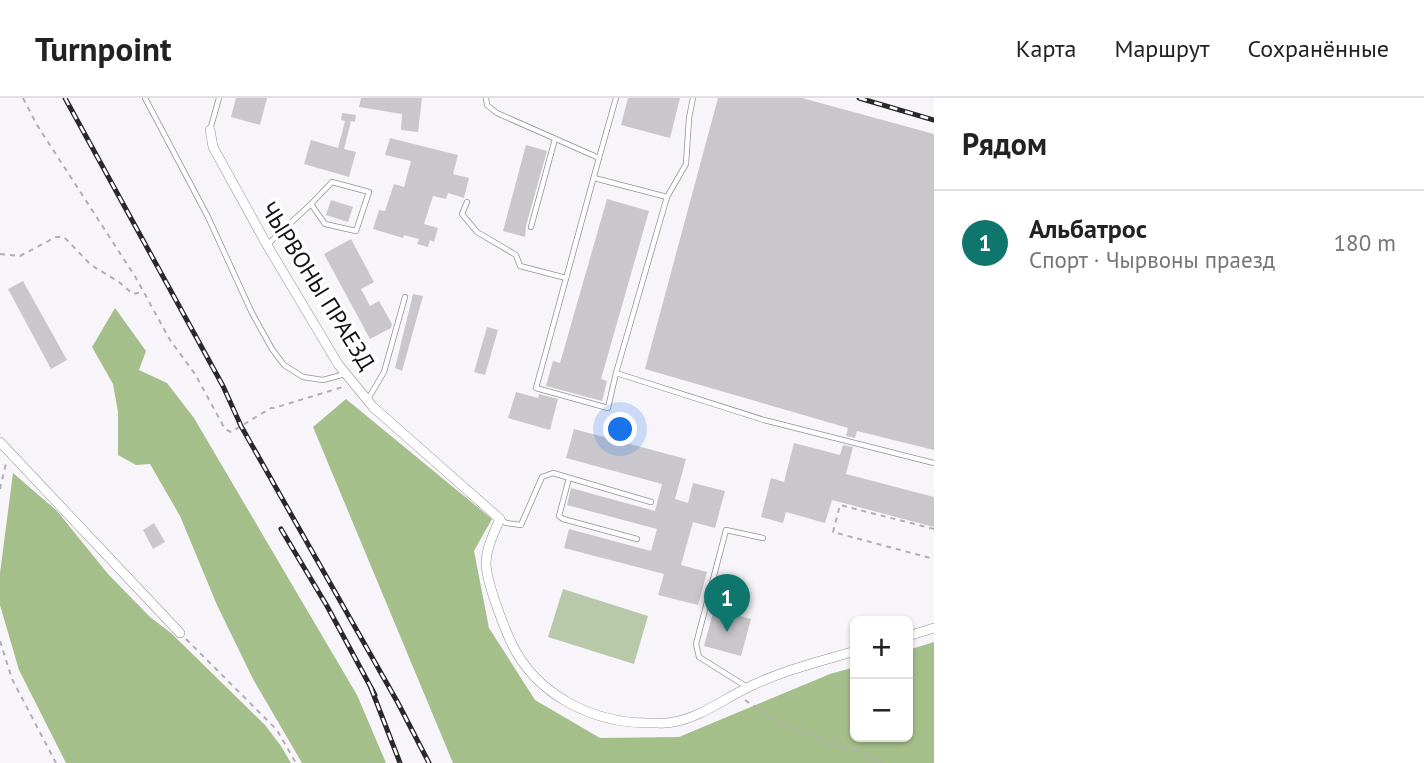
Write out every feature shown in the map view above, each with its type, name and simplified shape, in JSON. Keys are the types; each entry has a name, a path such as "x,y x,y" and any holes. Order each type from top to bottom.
{"street":[{"name":"ЧЫРВОНЫ ПРАЕЗД","path":"210,130 213,147 338,364 368,400 500,519"},
{"path":"0,442 180,633"},
{"path":"500,519 486,565 502,622 516,654 545,687 561,699 587,712 613,721 674,722 785,671 850,652"},
{"path":"913,634 934,628"}],"lane":[{"path":"145,98 272,349 284,365 303,377 323,380 346,374"},
{"path":"210,130 219,98"},
{"path":"486,98 487,105 497,113 599,158"},
{"path":"616,98 536,388 608,408 667,197 686,164 688,118 694,98"},
{"path":"531,227 555,139"},
{"path":"594,178 667,197"},
{"path":"267,244 332,183 369,192 356,230 325,224 311,204"},
{"path":"467,202 463,214 478,232 516,255 520,266 566,278"},
{"path":"368,400 384,372 405,297"},
{"path":"616,373 764,420 934,463"},
{"path":"500,519 506,523 521,525 542,477 553,474 651,502"},
{"path":"569,478 559,516 637,539"},
{"path":"747,688 699,657 696,644 726,530 762,538"}],"path":[{"path":"23,98 37,125 144,292 225,429 231,432 271,408 353,383"},
{"path":"0,254 20,256 56,237 64,237 91,265 133,294 144,292"},
{"path":"0,489 8,452"},
{"path":"934,529 840,505 833,532 934,559"},
{"path":"180,633 277,730 296,763"},
{"path":"0,641 12,679 56,763"},
{"path":"736,694 776,721 884,763"}],"green space":[{"path":"115,308 146,351 139,370 167,383 194,418 357,695 386,763 302,763 253,679 217,605 180,516 150,464 136,465 118,455 118,412 113,384 92,347"},
{"path":"346,399 492,519 474,551 489,628 535,700 600,738 679,737 830,674 850,668 850,742 913,742 913,648 934,642 934,763 453,763 313,427"},
{"path":"13,473 57,511 108,574 150,617 171,633 265,725 291,763 66,763 19,670 0,605 0,573"},
{"path":"563,589 648,616 634,664 548,637"}],"building":[{"path":"236,98 267,98 260,125 231,117"},
{"path":"361,98 422,98 418,132 401,130 402,114 359,107"},
{"path":"628,98 680,98 670,138 621,125"},
{"path":"718,98 802,98 934,134 934,450 857,431 855,438 846,436 848,428 645,369"},
{"path":"342,113 356,115 355,122 351,121 344,149 356,152 349,177 304,164 311,140 338,148 345,121 341,120"},
{"path":"390,138 458,155 453,174 469,178 464,198 448,193 446,199 433,196 424,224 438,228 434,242 430,240 428,247 417,244 419,239 404,235 403,238 373,229 379,210 385,211 394,184 404,187 411,161 385,155"},
{"path":"526,145 547,151 525,237 503,231"},
{"path":"607,199 649,211 601,379 607,381 602,401 546,386 553,361 560,363"},
{"path":"331,200 353,207 348,222 326,215"},
{"path":"351,239 374,282 361,289 370,306 379,301 392,324 391,328 370,339 324,254"},
{"path":"23,281 67,360 51,369 8,289"},
{"path":"413,294 423,296 402,371 395,368"},
{"path":"487,327 498,330 485,375 474,372"},
{"path":"516,392 538,398 539,394 558,399 550,430 508,418"},
{"path":"574,429 686,459 675,499 688,503 693,483 725,491 715,528 693,522 681,565 707,572 698,605 658,595 664,574 564,548 569,529 651,551 657,529 567,505 571,488 655,511 662,484 566,458"},
{"path":"794,443 840,455 843,445 853,447 846,474 934,497 934,527 832,500 825,523 786,512 783,523 761,517 771,478 784,482"},
{"path":"154,523 165,542 153,549 143,530"},
{"path":"714,609 751,619 741,656 704,646"}],"railway":[{"path":"65,98 223,386 241,426 398,703 429,763"},
{"path":"859,98 934,120"},
{"path":"281,529 375,695"},
{"path":"371,688 400,763"}],"place":[{"name":"Альбатрос","path":"727,632"}]}
